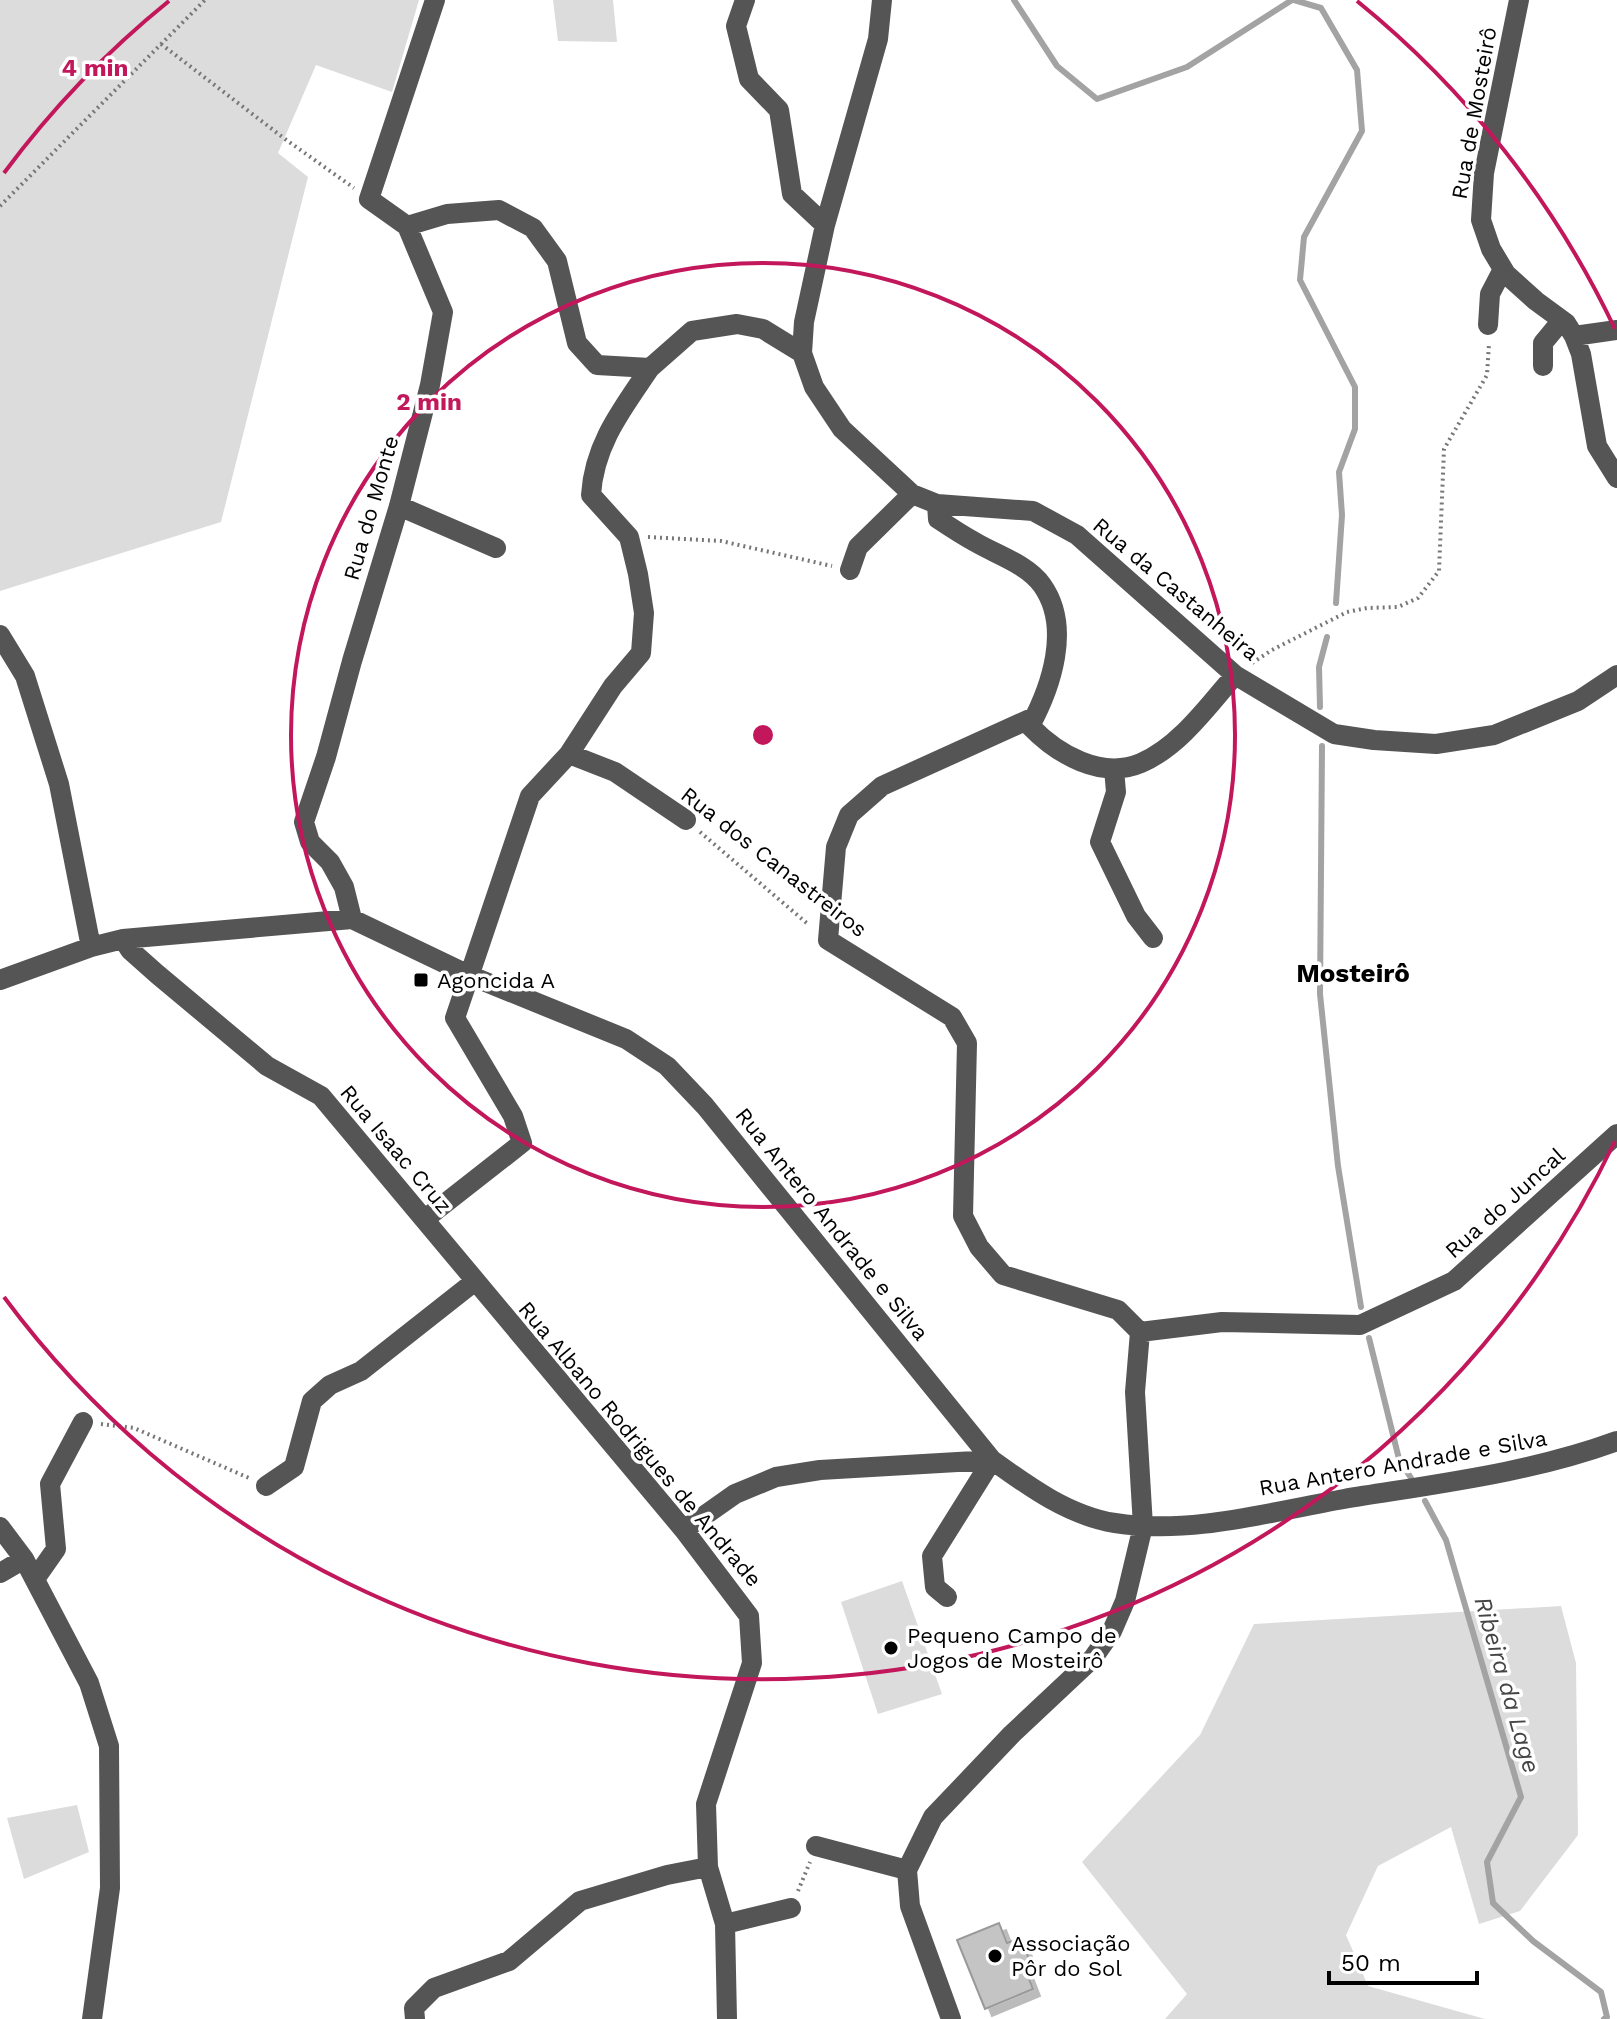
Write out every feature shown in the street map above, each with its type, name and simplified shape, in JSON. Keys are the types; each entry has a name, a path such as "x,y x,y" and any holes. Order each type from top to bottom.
{"street":[{"path":"435,0 369,199 407,226 447,214 499,210 533,228 557,261 577,343 597,365 650,368"},
{"path":"745,0 736,26 749,79 779,110 792,194 825,225"},
{"path":"425,1219 522,1143 513,1116 455,1018 530,796 569,754 613,686 641,653 644,613 629,537 591,495 593,470 607,434 650,368 692,331 737,324 763,329 802,353 804,322 825,225 878,39 882,0"},
{"name":"Rua de Mosteirô","path":"1519,0 1484,173 1481,220 1491,249 1503,269 1568,328"},
{"name":"Rua do Monte","path":"352,919 344,887 330,862 310,842 304,822 399,506 430,385 443,312 407,226"},
{"path":"1488,325 1490,294 1503,269"},
{"path":"1543,366 1543,343 1568,328 1617,330"},
{"path":"1568,328 1581,354 1597,446 1617,478"},
{"name":"Rua da Castanheira","path":"802,353 814,387 842,429 912,494 937,504 1033,511 1077,535 1235,675 1334,734 1436,744 1494,735 1578,701 1617,675"},
{"path":"850,570 858,547 912,494"},
{"path":"937,504 938,519 1015,562 1042,585 1056,618 1054,669 1030,726 1046,743 1079,761 1114,769 1141,763 1171,743 1235,675"},
{"path":"399,506 496,548"},
{"path":"0,635 25,676 59,784 91,947"},
{"path":"828,940 836,847 849,815 882,786 1034,717"},
{"name":"Rua dos Canastreiros","path":"569,754 615,772 686,820"},
{"path":"1114,769 1116,792 1100,842 1136,916 1153,938"},
{"path":"0,980 91,947 123,939 352,919"},
{"name":"Rua Antero Andrade e Silva","path":"352,919 471,976 626,1039 667,1066 705,1106 992,1460 1030,1488 1073,1510 1111,1523 1194,1525 1487,1475 1575,1456 1617,1441"},
{"name":"Rua Isaac Cruz","path":"123,939 130,950 157,974 267,1066 321,1096 474,1282"},
{"name":"Rua dos Canastreiros","path":"828,940 952,1017 967,1043 963,1216 979,1247 1003,1275 1118,1310 1140,1332"},
{"name":"Rua do Juncal","path":"1140,1332 1222,1322 1360,1325 1454,1281 1617,1134"},
{"path":"266,1486 294,1467 312,1401 330,1385 361,1371 474,1282"},
{"name":"Rua Albano Rodrigues de Andrade","path":"474,1282 684,1530 749,1616 752,1663 706,1804 708,1867 725,1924 727,2019"},
{"path":"951,2019 910,1906 907,1870 933,1817 1012,1734 1093,1658 1112,1631 1125,1601 1143,1526 1135,1392 1140,1332"},
{"path":"35,1579 56,1549 50,1484 83,1422"},
{"path":"684,1530 735,1494 776,1477 820,1470 992,1460"},
{"path":"947,1597 935,1587 932,1556 992,1460"},
{"path":"0,1527 24,1559 89,1683 109,1746 110,1888 92,2019"},
{"path":"0,1573 24,1559"},
{"path":"816,1846 907,1870"},
{"path":"415,2019 414,2008 434,1988 509,1961 580,1901 667,1875 708,1867"},
{"path":"725,1924 791,1908"}],"path":[{"path":"0,206 205,0"},
{"path":"161,44 369,199"},
{"path":"1235,675 1272,650 1347,612 1398,607 1418,598 1439,571 1444,449 1487,375 1488,325"},
{"path":"629,537 721,541 850,570"},
{"name":"Rua dos Canastreiros","path":"686,820 828,940"},
{"path":"83,1422 134,1428 266,1486"},
{"path":"791,1908 816,1846"}],"shaded area":[{"path":"0,0 419,0 392,92 316,65 278,153 308,177 221,522 0,591"},
{"path":"553,0 613,0 617,42 558,41"},
{"name":"Pequeno Campo de Jogos de Mosteirô","path":"902,1581 942,1694 878,1714 841,1602"},
{"path":"1561,1606 1576,1663 1578,1835 1520,1911 1479,1924 1451,1827 1378,1866 1346,1935 1368,1986 1485,2019 1165,2019 1187,1994 1082,1862 1200,1735 1254,1624"},
{"path":"77,1805 89,1852 24,1879 7,1818"}],"building":[{"name":"Associação Pôr do Sol","path":"999,1923 1007,1943 1020,1938 1033,1968 1026,1971 1033,1989 985,2009 957,1940"}],"waterway":[{"name":"Ribeira da Lage","path":"1014,0 1057,66 1097,99 1187,67 1292,0"},
{"name":"Ribeira da Lage","path":"1294,0 1321,8 1357,70 1362,131 1304,237 1300,280 1355,387 1355,429 1339,472 1342,515 1336,603"},
{"name":"Ribeira da Lage","path":"1320,707 1319,667 1327,637"},
{"name":"Ribeira da Lage","path":"1322,746 1320,994 1338,1166 1361,1307"},
{"name":"Ribeira da Lage","path":"1369,1338 1399,1459 1411,1478"},
{"name":"Ribeira da Lage","path":"1425,1501 1446,1540 1521,1797 1487,1862 1493,1903 1533,1941 1601,1992 1607,2017 1604,2019"}],"place":[{"name":"Agoncida A","path":"421,980"},
{"name":"Pequeno Campo de Jogos de Mosteirô","path":"891,1648"},
{"name":"Associação Pôr do Sol","path":"995,1956"}],"district":[{"name":"Mosteirô","path":"1353,973"}]}
